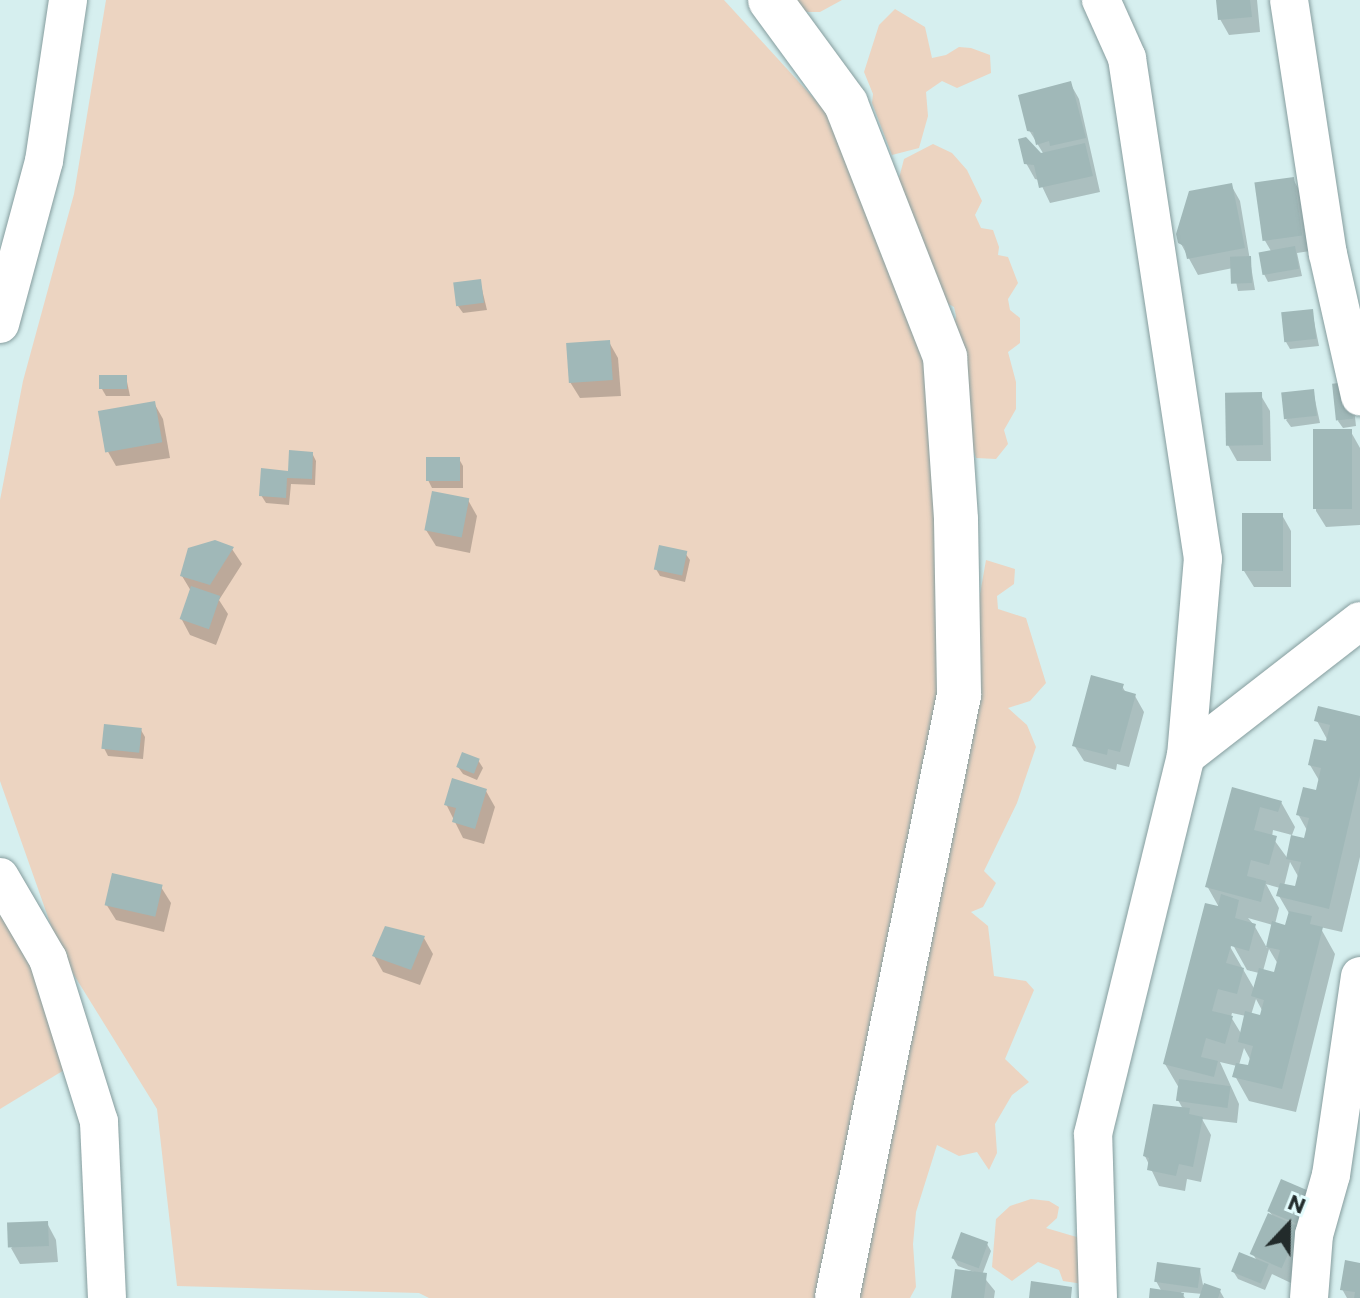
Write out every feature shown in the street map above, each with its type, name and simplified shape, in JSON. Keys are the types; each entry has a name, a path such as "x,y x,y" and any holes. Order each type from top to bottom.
{"highway":[{"path":"770,0 846,104 945,357 956,520 959,695 837,1298"}],"street":[{"path":"0,324 44,161 68,0"},
{"path":"1098,1298 1093,1134 1186,756 1203,559 1127,58 1101,0"},
{"path":"1289,0 1328,254 1360,396"},
{"path":"1186,756 1360,621"},
{"path":"0,877 48,959 99,1122 107,1298"},
{"path":"1309,1298 1314,1235 1331,1175 1360,976"}],"shaded area":[{"path":"106,0 724,0 830,116 938,367 951,692 822,1294 816,1298 429,1298 419,1293 177,1286 157,1109 61,954 0,781 0,500 23,381 74,194"},
{"path":"790,0 842,0 820,12 807,12"},
{"path":"895,9 925,27 932,58 946,55 959,47 971,48 990,55 991,73 957,88 942,81 926,92 928,116 919,148 892,155 864,72 879,25"},
{"path":"933,144 952,153 967,170 982,201 975,215 981,228 993,230 999,247 998,255 1008,257 1018,283 1008,299 1010,310 1020,318 1020,343 1008,352 1016,382 1016,409 1004,430 1008,444 996,459 976,458 963,418 949,352 956,316 954,307 943,301 917,252 917,225 902,211 897,186 904,159"},
{"path":"986,560 1015,569 1014,584 997,596 998,609 1026,618 1046,683 1030,701 1008,708 1027,725 1036,747 1017,803 984,871 996,883 983,907 971,912 988,926 994,976 1026,981 1034,990 1005,1059 1029,1082 1012,1095 995,1124 997,1153 989,1170 977,1152 959,1156 937,1145 916,1212 913,1244 916,1287 910,1298 847,1298 916,1018 926,961 925,906"},
{"path":"7,910 74,1064 0,1109 0,911"},
{"path":"1031,1199 1049,1201 1059,1207 1057,1218 1046,1228 1080,1238 1083,1284 1063,1281 1059,1270 1038,1262 1012,1281 992,1267 996,1219 1010,1206"}],"building":[{"path":"1216,0 1250,0 1252,17 1218,20"},
{"path":"1071,81 1086,138 1050,146 1049,141 1036,145 1033,132 1027,131 1018,95"},
{"path":"1026,137 1041,153 1085,143 1093,176 1039,188 1034,165 1024,164 1018,139"},
{"path":"1294,177 1302,235 1263,241 1254,183"},
{"path":"1232,183 1245,248 1187,259 1184,246 1178,243 1176,234 1189,191"},
{"path":"1295,246 1299,269 1263,275 1259,252"},
{"path":"1251,256 1252,283 1231,284 1230,257"},
{"path":"481,279 484,303 456,306 453,282"},
{"path":"1313,309 1316,339 1284,342 1281,312"},
{"path":"610,340 613,380 569,383 566,343"},
{"path":"99,375 127,375 127,389 99,389"},
{"path":"1349,382 1353,419 1336,421 1332,384"},
{"path":"1314,389 1317,416 1284,419 1281,392"},
{"path":"1262,392 1263,445 1226,446 1225,393"},
{"path":"155,401 162,442 105,452 98,411"},
{"path":"1313,429 1352,429 1352,509 1313,509"},
{"path":"289,450 313,452 312,479 287,478 286,498 259,496 261,468 288,471"},
{"path":"426,457 460,457 460,481 426,481"},
{"path":"432,491 469,498 462,538 424,530"},
{"path":"1242,513 1283,513 1283,571 1242,571"},
{"path":"215,540 234,547 210,585 180,576 188,548"},
{"path":"659,545 687,551 682,575 654,569"},
{"path":"191,586 220,596 209,629 180,619"},
{"path":"1091,675 1124,684 1122,690 1136,694 1120,752 1108,749 1107,755 1072,746"},
{"path":"1318,706 1360,716 1360,776 1329,909 1276,896 1280,883 1295,886 1301,862 1286,859 1291,835 1304,838 1309,818 1296,815 1303,787 1316,790 1321,768 1308,765 1314,739 1326,741 1330,725 1314,721"},
{"path":"104,724 142,728 139,753 101,749"},
{"path":"462,752 480,759 474,774 456,767"},
{"path":"452,778 487,789 475,829 452,822 456,808 444,805"},
{"path":"1232,787 1282,801 1278,812 1260,807 1254,830 1277,836 1269,865 1251,860 1247,876 1266,881 1261,902 1205,887"},
{"path":"112,873 163,885 155,917 105,905"},
{"path":"1221,894 1239,900 1235,918 1256,924 1249,951 1231,946 1226,963 1244,968 1237,994 1218,989 1212,1011 1233,1016 1225,1044 1206,1038 1201,1057 1218,1061 1214,1077 1163,1064 1205,903 1218,906"},
{"path":"1289,911 1312,916 1310,924 1323,927 1282,1089 1232,1077 1236,1063 1248,1065 1253,1046 1238,1042 1245,1011 1260,1015 1264,1000 1251,996 1259,968 1274,972 1280,950 1266,947 1272,921 1285,925"},
{"path":"385,926 425,936 411,970 372,956"},
{"path":"1179,1079 1230,1086 1227,1108 1176,1101"},
{"path":"1153,1104 1190,1108 1189,1114 1203,1117 1193,1167 1179,1164 1176,1176 1147,1170 1149,1158 1143,1156"},
{"path":"1281,1179 1311,1192 1298,1224 1267,1211"},
{"path":"1268,1213 1300,1227 1282,1268 1250,1254"},
{"path":"48,1221 49,1246 8,1247 7,1222"},
{"path":"961,1232 988,1242 979,1268 951,1258"},
{"path":"1239,1252 1269,1264 1261,1283 1231,1271"},
{"path":"1345,1260 1360,1263 1360,1298 1354,1298 1355,1292 1340,1290"},
{"path":"1157,1262 1201,1268 1198,1288 1154,1282"},
{"path":"955,1269 987,1273 984,1298 951,1298"},
{"path":"1031,1281 1072,1287 1071,1298 1029,1298"},
{"path":"1204,1283 1221,1289 1218,1298 1199,1298"},
{"path":"1150,1288 1184,1293 1183,1298 1149,1298"}]}
